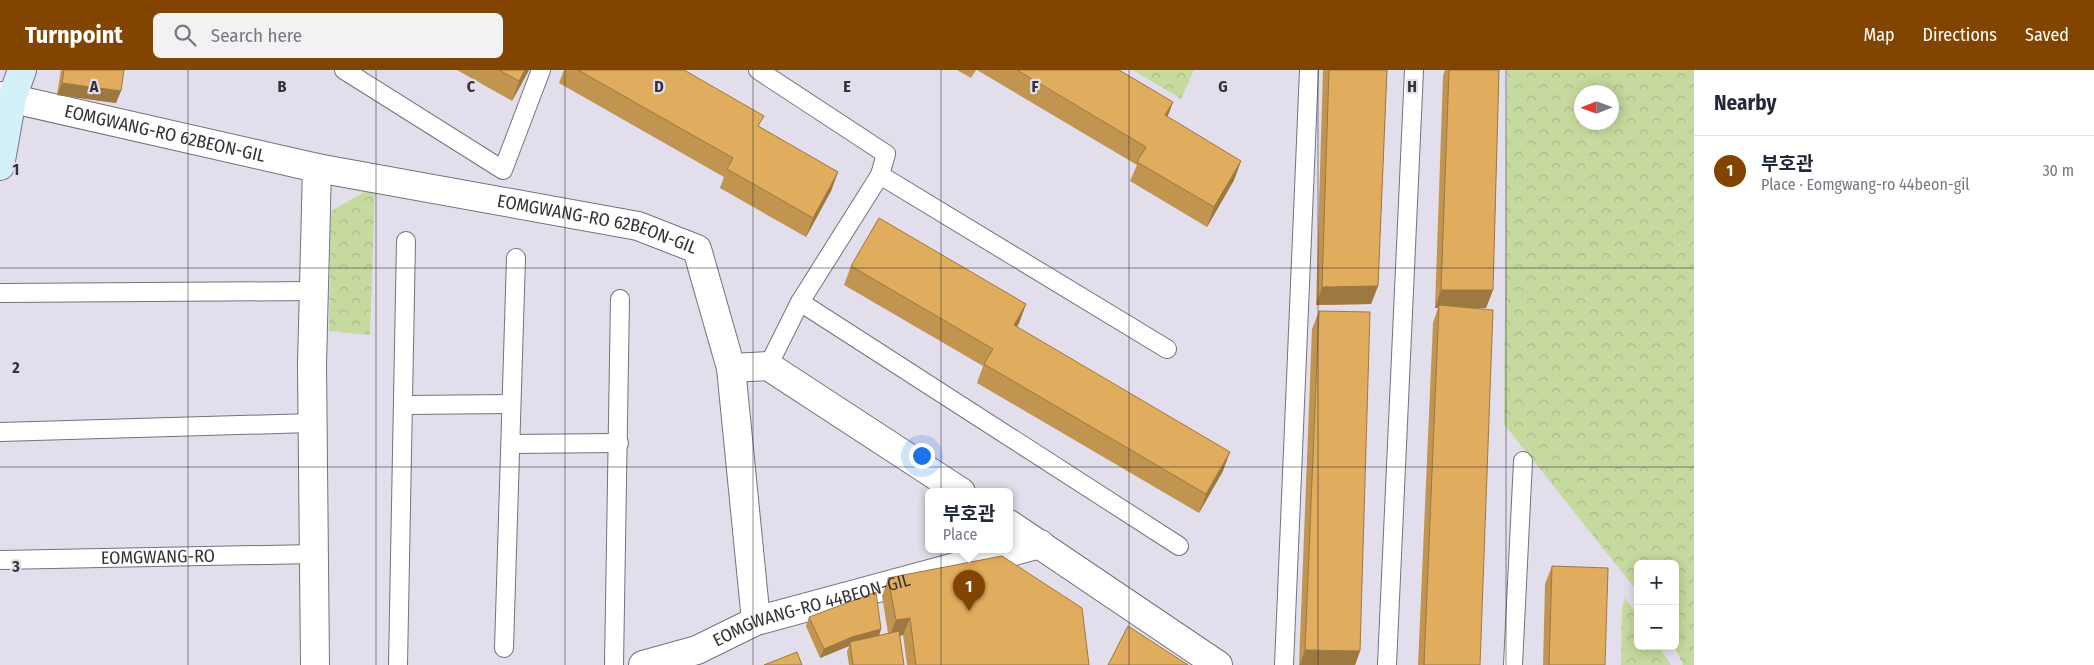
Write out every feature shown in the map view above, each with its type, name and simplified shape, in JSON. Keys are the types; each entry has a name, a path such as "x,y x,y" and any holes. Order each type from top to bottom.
{"main road":[{"path":"0,166 6,97 22,70"}],"street":[{"name":"EOMGWANG-RO 62BEON-GIL","path":"6,97 317,168 638,226 697,249 731,368"},
{"path":"315,665 312,423 317,168"},
{"path":"756,621 731,368 768,366 955,488"},
{"path":"1013,527 1218,665"},
{"name":"EOMGWANG-RO 44BEON-GIL","path":"1013,551 1040,544"},
{"name":"EOMGWANG-RO 44BEON-GIL","path":"643,665 697,650 756,621 1007,553"}],"lane":[{"path":"344,70 503,170 541,70"},
{"path":"758,70 886,154 880,175 800,302 768,366"},
{"path":"1284,665 1309,70"},
{"path":"1387,665 1414,70"},
{"path":"880,175 1168,349"},
{"path":"398,665 406,241"},
{"path":"504,648 516,258"},
{"path":"0,293 314,291"},
{"path":"614,665 620,299"},
{"path":"800,302 1179,546"},
{"path":"403,405 512,404"},
{"path":"0,432 312,423"},
{"path":"511,444 619,442"},
{"path":"1513,665 1523,461"},
{"name":"EOMGWANG-RO","path":"0,560 314,554"}],"green space":[{"path":"1133,70 1194,70 1181,99"},
{"path":"1507,70 1694,70 1694,665 1683,665 1676,650 1679,650 1679,560 1634,560 1634,587 1504,424"},
{"path":"375,186 370,335 329,331 331,211"},
{"path":"1625,598 1634,610 1634,650 1661,650 1671,665 1621,665 1622,609"}],"building":[{"path":"64,70 124,70 121,91 62,83"},
{"path":"499,70 525,70 519,81"},
{"path":"578,70 684,70 764,116 758,126 838,172 813,218 727,169 733,158"},
{"path":"1017,70 1119,70 1173,102 1165,115 1241,161 1214,207 1137,162 1146,147"},
{"path":"1329,70 1387,70 1378,286 1322,287"},
{"path":"1449,70 1499,70 1493,290 1441,290"},
{"path":"879,218 1026,304 1014,325 1230,452 1206,494 984,364 993,349 851,266"},
{"path":"1439,305 1493,310 1480,665 1424,665"},
{"path":"1319,311 1370,312 1360,651 1305,650"},
{"path":"1002,556 1082,608 1089,665 916,665 910,618 896,620 888,578"},
{"path":"1552,566 1608,568 1605,665 1549,665"},
{"path":"876,592 881,629 852,637 824,649 809,617"},
{"path":"1128,626 1188,665 1108,665"},
{"path":"899,631 904,665 853,665 850,642"},
{"path":"797,652 802,665 764,665"}],"place":[{"name":"부호관","path":"969,611"}]}
